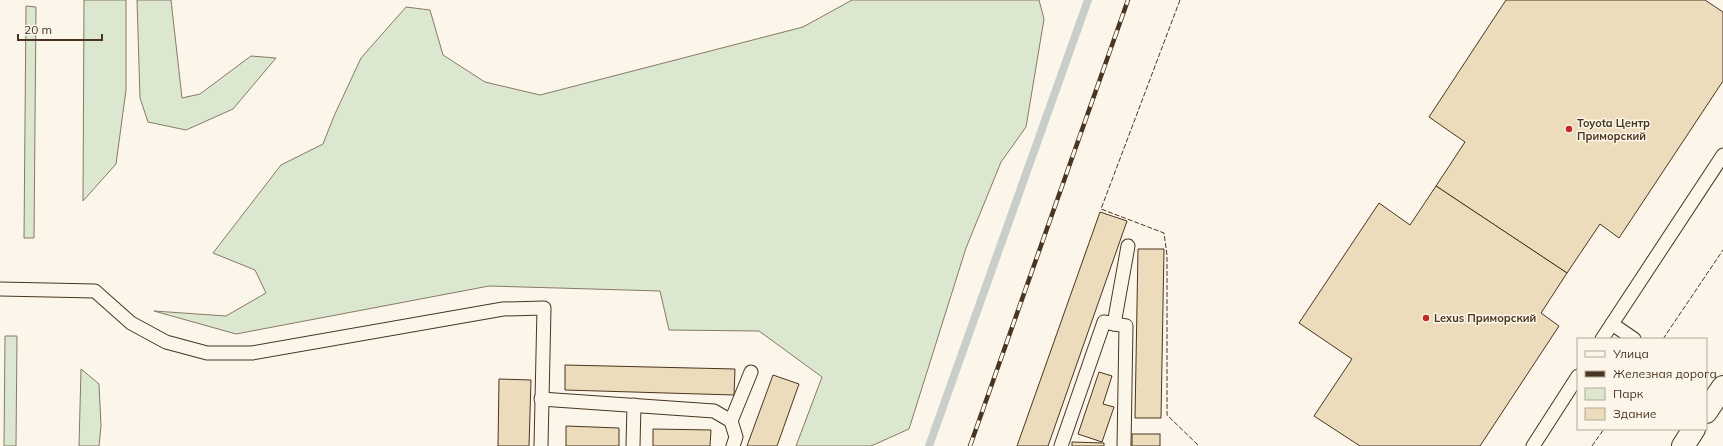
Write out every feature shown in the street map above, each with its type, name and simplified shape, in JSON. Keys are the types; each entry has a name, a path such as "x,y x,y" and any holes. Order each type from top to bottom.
{"main road":[{"path":"1683,446 1693,430"}],"lane":[{"path":"1603,338 1723,155"},
{"path":"1114,324 1128,246"},
{"path":"0,289 95,291 131,323 166,342 207,353 252,353 503,309 544,308 541,446"},
{"path":"1061,446 1104,322 1126,326 1124,446"},
{"path":"1612,324 1633,338"},
{"path":"732,446 736,437 731,420 751,372"},
{"path":"1532,446 1577,378"},
{"path":"542,399 714,411 731,420"},
{"path":"633,446 634,405"}],"green space":[{"path":"84,0 126,0 126,90 116,164 83,201"},
{"path":"137,0 171,0 182,98 200,94 251,56 276,58 233,109 186,130 148,122 140,98"},
{"path":"852,0 1039,0 1044,19 1026,127 1001,162 966,248 909,429 871,446 796,446 822,377 759,331 669,330 660,291 489,286 236,334 154,311 226,316 266,293 255,270 213,253 281,165 323,144 334,116 361,58 406,7 430,10 443,55 485,82 540,95 803,27"},
{"path":"26,6 36,7 34,238 24,238"},
{"path":"5,336 17,336 16,446 4,446"},
{"path":"81,369 99,384 101,426 99,446 79,446"}],"building":[{"name":"Toyota Центр Приморский","path":"1506,0 1705,0 1723,12 1723,81 1619,238 1600,224 1567,273 1436,186 1465,142 1429,117"},
{"name":"Lexus Приморский","path":"1436,186 1567,273 1541,313 1559,326 1480,446 1360,446 1314,416 1352,359 1299,323 1379,203 1410,225"},
{"path":"1100,212 1127,221 1048,446 1017,446"},
{"path":"1138,249 1164,249 1161,418 1135,418"},
{"path":"565,365 735,369 734,395 565,390"},
{"path":"1099,372 1112,376 1103,404 1114,407 1102,442 1078,434"},
{"path":"773,375 799,384 777,446 747,446"},
{"path":"499,379 531,380 529,446 498,446"},
{"path":"566,426 619,428 619,446 566,446"},
{"path":"653,429 711,430 710,446 653,446"},
{"path":"1132,434 1160,434 1160,446 1132,446"},
{"path":"1072,442 1104,443 1104,446 1072,446"}],"waterway":[{"path":"929,446 1088,0"}],"railway":[{"path":"970,446 1128,0"}],"fence":[{"path":"1180,0 1101,209 1164,233 1167,255 1167,415 1199,446"},
{"path":"1664,338 1723,250"},
{"path":"1592,446 1603,430"}],"place":[{"name":"Toyota Центр Приморский","path":"1569,129"},
{"name":"Lexus Приморский","path":"1426,318"}]}
